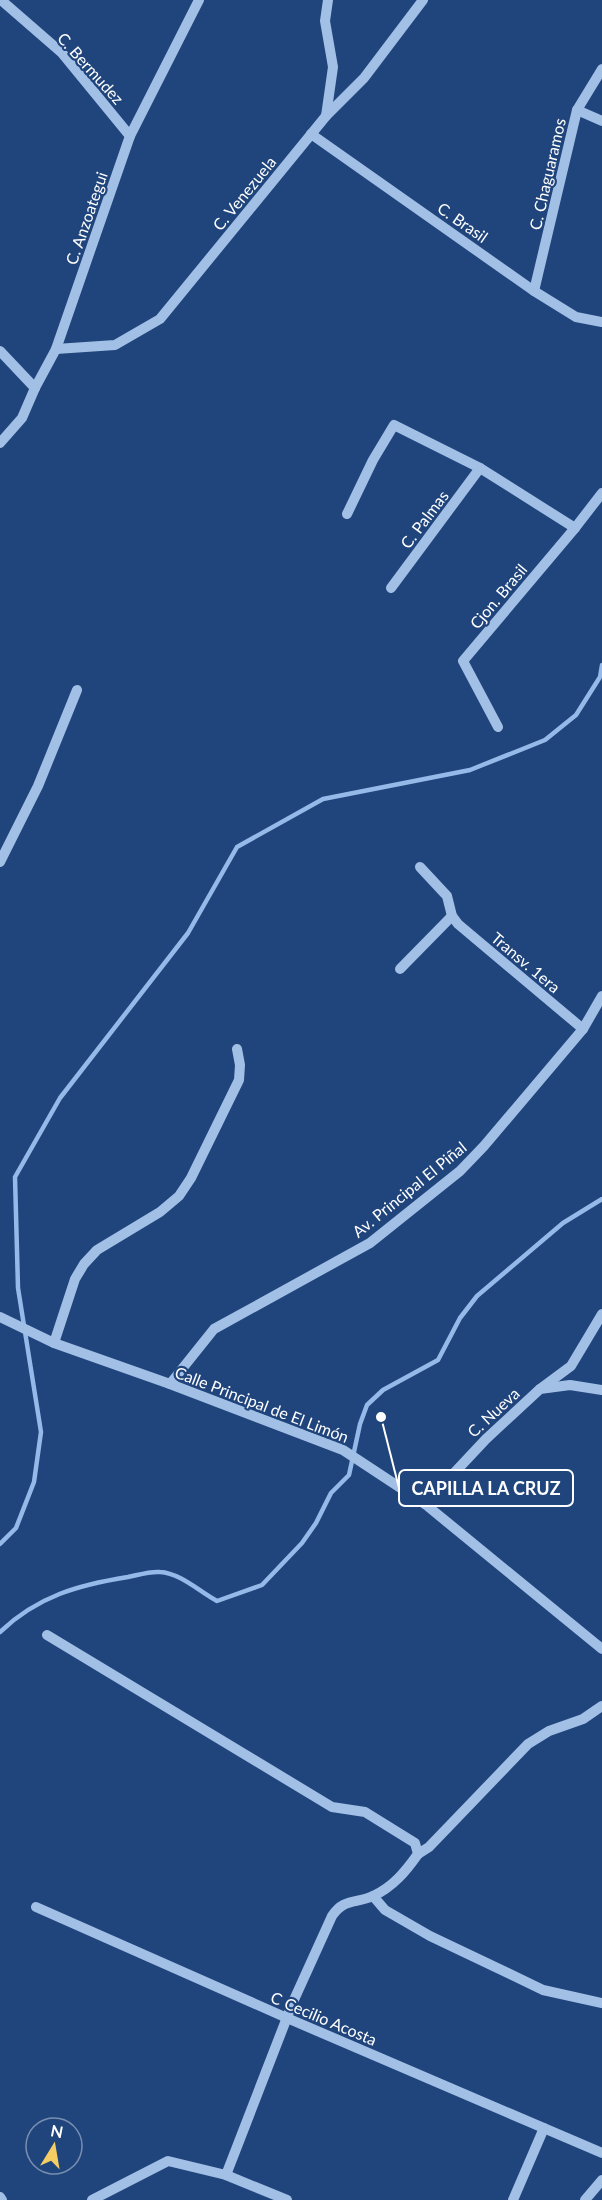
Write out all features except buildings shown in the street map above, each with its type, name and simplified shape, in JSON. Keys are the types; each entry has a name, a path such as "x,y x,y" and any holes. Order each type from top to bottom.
{"street":[{"name":"C. Bermudez","path":"1,0 62,53 130,136"},
{"name":"C. Anzoategui","path":"0,442 22,418 56,349 130,136 199,0"},
{"path":"326,116 333,67 325,21 328,0"},
{"name":"C. Venezuela","path":"56,349 115,345 160,319 326,116 364,78 423,0"},
{"name":"C. Chaguaramos","path":"534,291 578,110 602,69"},
{"path":"578,110 602,121"},
{"name":"C. Brasil","path":"311,135 534,291 576,317 602,322"},
{"path":"0,351 35,388"},
{"path":"347,514 373,460 394,425 480,468 575,528"},
{"name":"C. Palmas","path":"391,588 480,468"},
{"name":"Cjon. Brasil","path":"498,727 462,661 602,493"},
{"path":"0,862 38,786 77,690"},
{"path":"400,969 452,916 447,896 420,867"},
{"name":"Transv. 1era","path":"452,916 458,924 583,1029"},
{"name":"Av. Principal El Piñal","path":"170,1384 214,1329 370,1244 459,1171 484,1146 583,1029 602,996"},
{"path":"54,1343 75,1279 84,1264 97,1250 160,1212 179,1196 191,1178 239,1080 240,1065 237,1049"},
{"path":"540,1389 571,1366 602,1314"},
{"name":"Calle Principal de El Limón","path":"0,1317 54,1343 344,1450 425,1504 602,1649"},
{"name":"C. Nueva","path":"425,1504 486,1439 540,1389 570,1385 602,1390"},
{"path":"47,1635 332,1807 365,1812 377,1818 415,1843 418,1854"},
{"path":"226,2175 286,2018 316,1947 338,1907 350,1901 373,1896 391,1886 418,1854 429,1847 528,1744 549,1731 584,1719 602,1706"},
{"path":"373,1896 385,1910 512,1976 543,1990 602,2003"},
{"name":"C Cecilio Acosta","path":"36,1907 286,2018 602,2153"},
{"path":"513,2200 544,2128"},
{"path":"92,2200 168,2161 226,2175 287,2200"},
{"path":"585,2200 602,2180"}],"waterway":[{"path":"0,1544 16,1528 34,1482 41,1432 18,1288 15,1177 60,1098 188,933 237,847 323,799 470,770 545,740 576,715 600,677 602,665"},
{"path":"0,1632 29,1609 60,1594 92,1584 148,1573 160,1572 175,1576 217,1601 262,1585 302,1543 316,1523 331,1493 349,1475 360,1424 367,1405 383,1390 438,1360 460,1318 477,1296 563,1223 602,1199"}],"place":[{"name":"CAPILLA LA CRUZ","path":"381,1417"}]}
